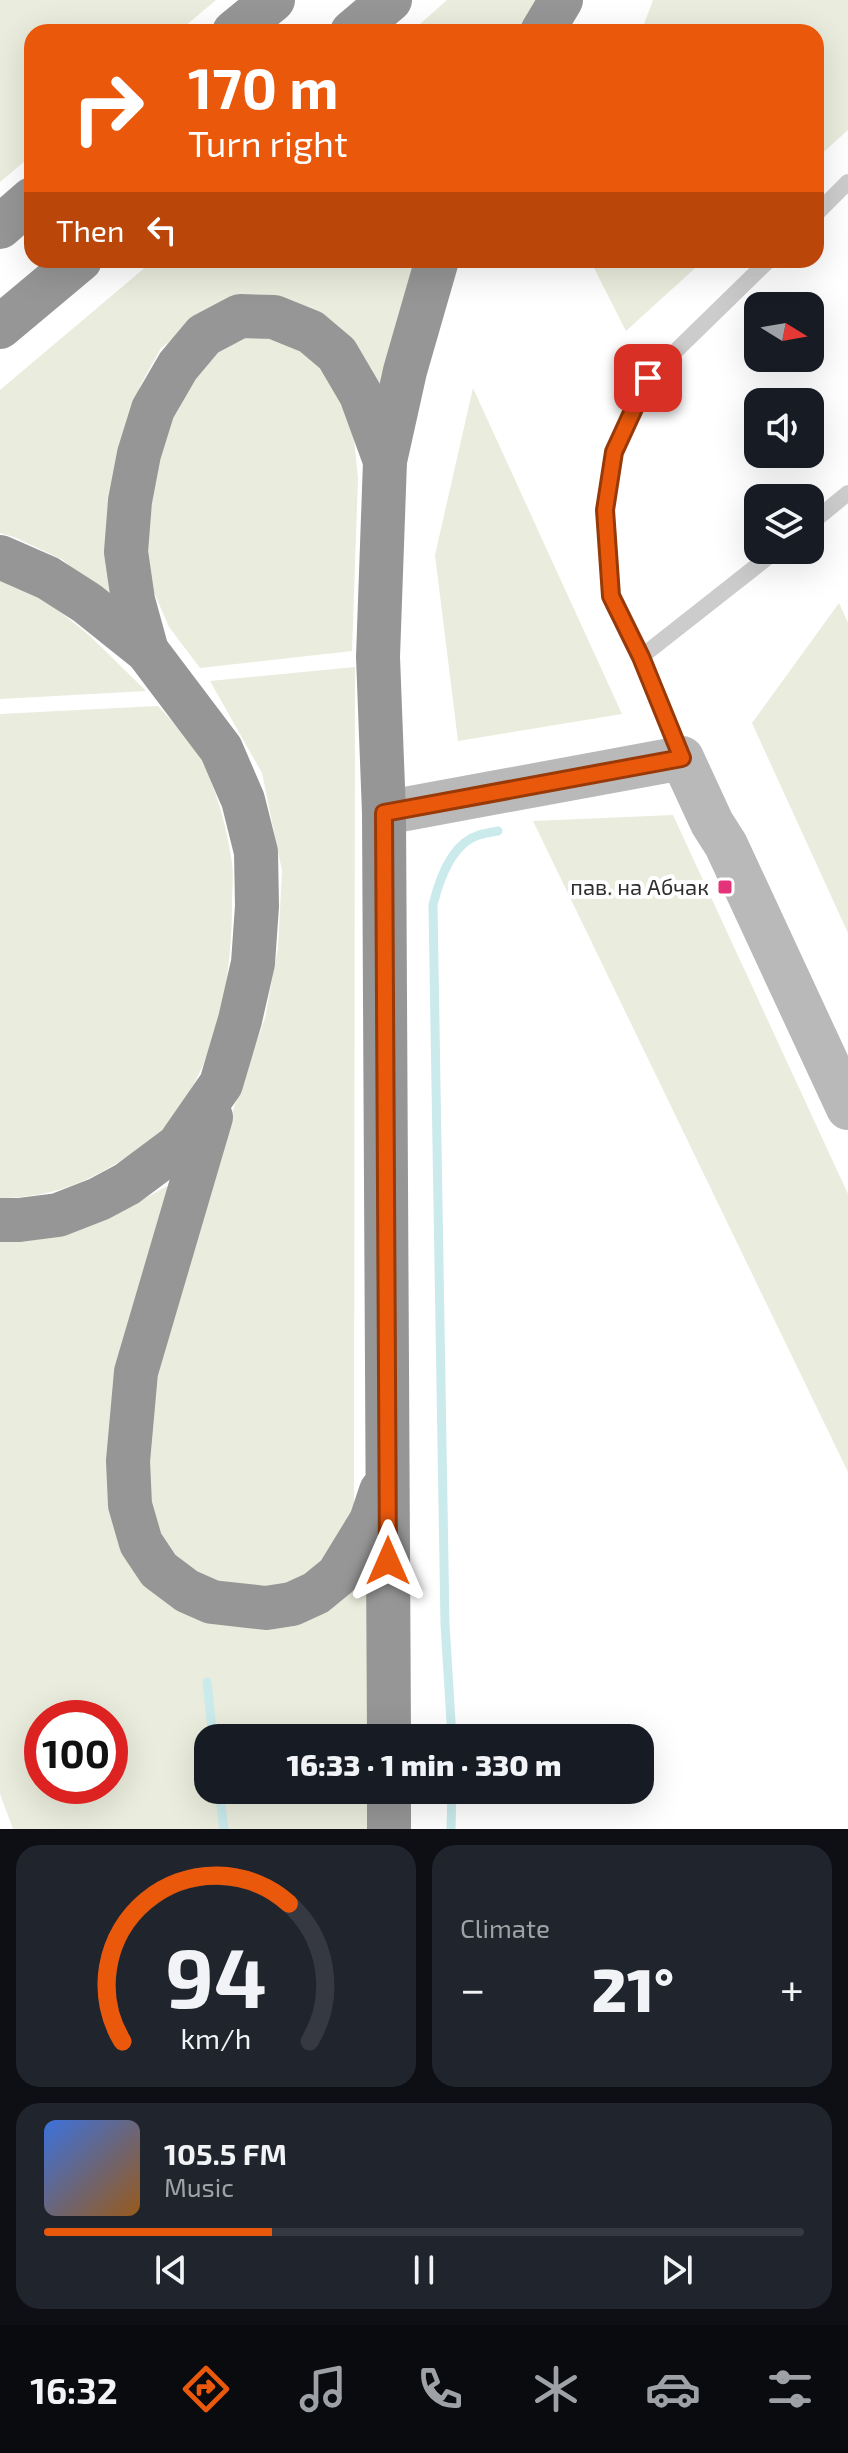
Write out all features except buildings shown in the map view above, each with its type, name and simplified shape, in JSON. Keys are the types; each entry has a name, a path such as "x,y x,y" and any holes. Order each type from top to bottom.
{"highway":[{"path":"244,24 273,0"},
{"path":"362,24 390,0"},
{"path":"547,24 561,0"},
{"path":"0,227 24,206"},
{"path":"0,327 70,268"},
{"path":"389,1724 384,813 378,657 385,461 405,371 435,268"},
{"path":"147,651 133,600 126,552 130,501 139,454 153,409 178,366 204,335 240,316 274,317 311,332 337,354 361,395 385,461"},
{"path":"0,557 61,586 147,651 221,749 243,800 256,852 257,906 253,963 240,1020 136,1372 129,1475 130,1505 141,1543 159,1570 187,1591 212,1602 266,1608 292,1604 316,1593 338,1575 371,1521 388,1472"},
{"path":"0,1220 58,1215 127,1184 178,1146 221,1084"},
{"path":"389,1804 389,1829"}],"main road":[{"path":"384,813 682,758 712,823 726,845 848,1108"}],"lane":[{"path":"824,206 848,182"},
{"path":"682,758 641,657 611,596 605,510 614,452 648,378 761,268"},
{"path":"824,513 848,493"},
{"path":"641,657 759,564"}],"shaded area":[{"path":"0,0 216,0 188,24 24,24 24,162 0,182"},
{"path":"447,0 536,0 522,24 420,24"},
{"path":"653,0 848,0 848,130 824,152 824,24 644,24"},
{"path":"145,268 415,268 382,411 347,339 193,324 161,348 141,384 124,435 121,611 63,560 0,533 0,390"},
{"path":"594,268 695,268 626,331"},
{"path":"242,334 295,342 338,384 354,439 358,478 352,651 200,668 169,627 152,588 145,532 151,487 181,390 200,364"},
{"path":"473,388 622,714 458,741 435,555"},
{"path":"0,578 44,599 89,635 146,691 0,699"},
{"path":"839,603 848,623 848,933 752,723"},
{"path":"355,667 354,1506 340,1542 295,1586 236,1590 184,1566 163,1545 148,1506 145,1458 155,1382 217,1156 265,1018 278,948 282,871 262,773 210,681"},
{"path":"158,706 189,740 203,763 217,799 230,850 233,873 231,936 216,1029 192,1087 176,1113 150,1142 100,1173 69,1186 36,1195 0,1198 0,714"},
{"path":"673,815 848,1194 848,1472 533,821"},
{"path":"169,1185 121,1363 144,1578 330,1603 370,1569 370,1724 194,1724 194,1804 370,1804 369,1829 13,1829 0,1794 0,1240 108,1219"}],"waterway":[{"path":"451,1724 445,1624 433,905 443,874 461,846 479,835 498,831"},
{"path":"207,1682 212,1724"},
{"path":"221,1804 224,1829"},
{"path":"451,1829 452,1804"}],"place":[{"name":"пав. на Абчак","path":"725,887"}],"route":[{"path":"388,1561 384,813 682,758 641,657 611,596 605,510 614,452 648,378"}]}
